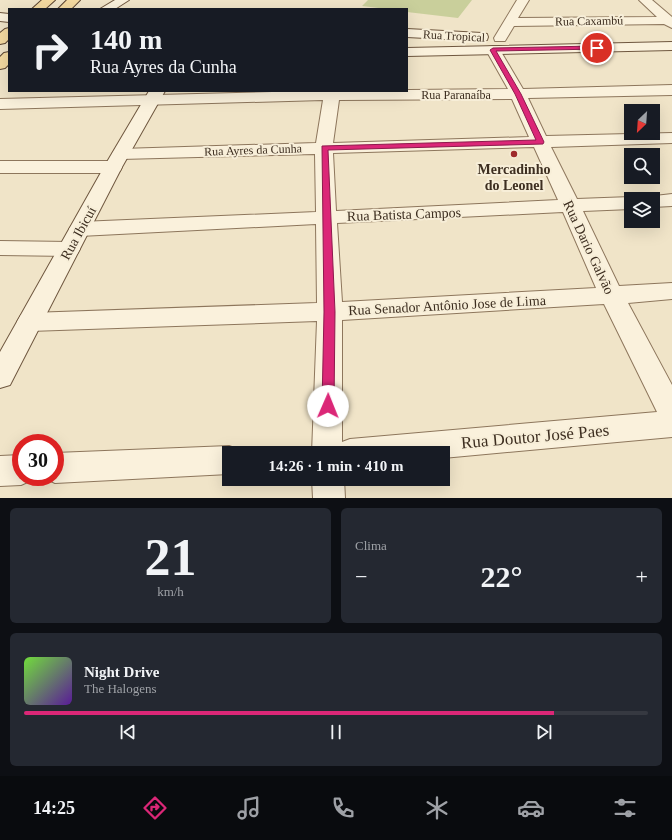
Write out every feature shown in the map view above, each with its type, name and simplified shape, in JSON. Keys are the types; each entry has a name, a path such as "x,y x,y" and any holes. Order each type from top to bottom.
{"main road":[{"path":"39,8 49,0"},
{"path":"65,8 74,0"},
{"path":"0,40 8,33"}],"street":[{"path":"108,8 124,0"},
{"path":"496,44 523,0"},
{"path":"645,0 670,22"},
{"name":"Rua Caxambú","path":"510,22 670,22"},
{"name":"Rua Tropical","path":"408,33 496,44"},
{"path":"408,52 496,44 672,46"},
{"name":"Rua Dario Galvão","path":"496,44 612,296 672,412"},
{"name":"Rua Paranaíba","path":"0,104 155,95 332,93 518,94 672,90"},
{"path":"327,446 330,312 324,148 332,93"},
{"name":"Rua Ibicuí","path":"0,377 7,350 30,322 117,161 155,95"},
{"name":"Rua Ayres da Cunha","path":"0,167 324,148 672,138"},
{"path":"660,201 672,200"},
{"name":"Rua Batista Campos","path":"80,229 624,203"},
{"path":"0,248 69,249"},
{"name":"Rua Senador Antônio Jose de Lima","path":"30,322 330,312 612,296 672,291"},
{"name":"Rua Doutor José Paes","path":"428,446 672,424"},
{"path":"64,468 222,460"},
{"path":"0,471 12,470"},
{"path":"328,486 329,498"}],"green space":[{"path":"368,0 472,0 458,18 408,12 408,8 379,8 362,6"}],"place":[{"name":"Mercadinho do Leonel","path":"514,154"}],"route":[{"path":"328,406 330,312 324,148 541,142 518,94 493,50 597,48"}]}
